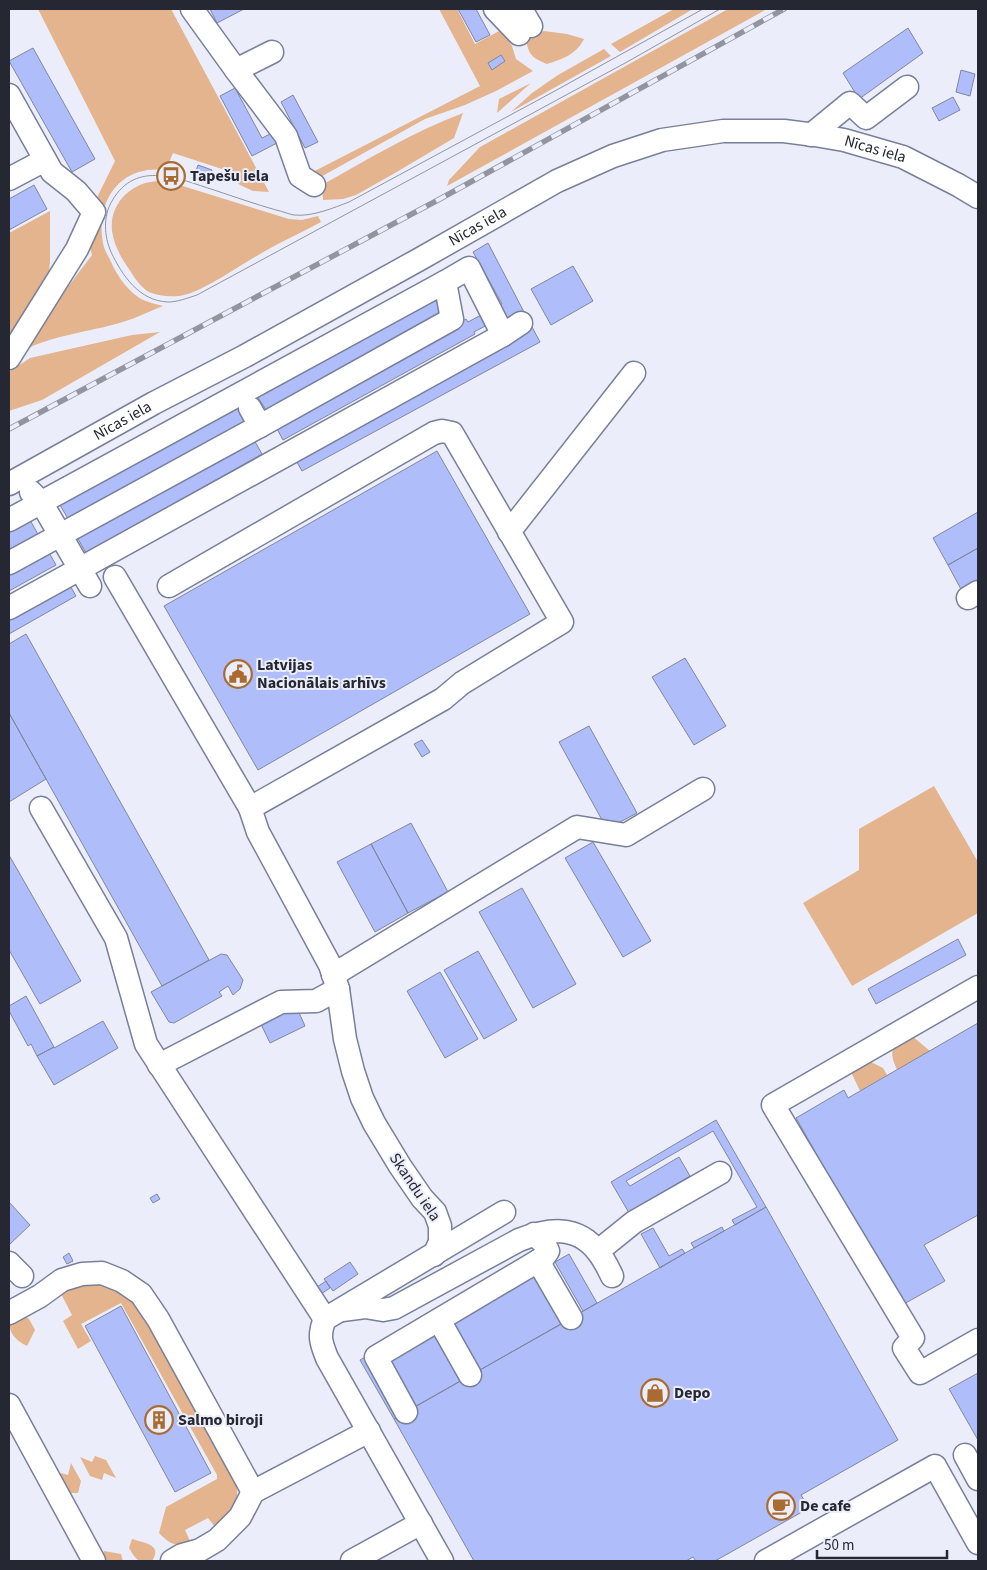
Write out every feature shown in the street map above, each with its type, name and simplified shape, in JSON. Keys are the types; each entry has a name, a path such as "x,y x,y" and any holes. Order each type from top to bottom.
{"street":[{"path":"192,9 286,136 300,176 314,185"},
{"path":"496,9 524,23"},
{"path":"236,70 272,52"},
{"path":"811,134 850,103 866,118 907,87"},
{"path":"9,95 52,172 76,191 94,212 77,249 9,358"},
{"name":"Nīcas iela","path":"13,481 154,403 262,347 557,181 613,156 662,140 723,131 784,131 811,134 844,140 903,156 958,184 978,197"},
{"path":"9,179 45,160"},
{"path":"9,520 469,268 512,329 85,577 9,608"},
{"path":"9,563 61,535 255,417 452,319 445,282"},
{"path":"509,532 634,373"},
{"path":"169,586 434,433 442,431 452,433 562,622 462,683 444,699 250,808"},
{"path":"13,481 41,502 85,577"},
{"name":"Skandu iela","path":"115,576 250,808 258,832 330,965 335,982 345,1040 362,1098 387,1146 422,1198 435,1212 440,1226 440,1242 434,1255"},
{"path":"159,1065 281,1002 316,1001 335,982 577,827 626,835 703,789"},
{"path":"41,808 116,938 146,1044 332,1315"},
{"path":"978,987 773,1105 913,1338 904,1348 920,1373 978,1340"},
{"path":"598,1251 634,1222 720,1173"},
{"path":"442,1561 327,1358 320,1332 332,1315 504,1212"},
{"path":"332,1315 366,1307 383,1310 394,1308 519,1240 549,1231 563,1230 587,1241 598,1251 612,1276"},
{"path":"406,1412 376,1357 543,1258 548,1251 544,1242 534,1234"},
{"path":"434,1255 444,1254 450,1257 454,1265 453,1273 448,1279"},
{"path":"538,1261 571,1318"},
{"path":"9,1313 40,1296 62,1280 82,1274 102,1273 122,1281 141,1294 158,1318 253,1492"},
{"path":"439,1320 470,1376"},
{"path":"9,1405 94,1561"},
{"path":"172,1561 200,1550 218,1540 240,1517 253,1492 369,1431"},
{"path":"965,1456 978,1479"},
{"path":"766,1561 935,1466 978,1543"},
{"path":"352,1561 421,1523"}],"shaded area":[{"path":"38,9 171,9 269,192 253,191 240,185 225,170 173,153 166,170 146,170 129,176 113,191 104,210 102,232 104,246 117,274 128,288 141,299 163,306 122,322 40,343 17,354 92,255 89,244 74,244 115,161"},
{"path":"439,9 457,9 475,44 501,30 512,46 516,59 533,71 465,105 425,119 317,179 307,175 480,86"},
{"path":"674,9 693,9 620,52 611,44"},
{"path":"728,9 767,9 447,186 449,180 480,147"},
{"path":"544,31 567,34 584,39 573,53 547,64 532,56 526,40"},
{"path":"604,49 611,56 511,112 532,93 558,75"},
{"path":"531,83 497,113 499,99"},
{"path":"463,113 454,138 356,195 343,199 323,200 322,185 409,137"},
{"path":"158,181 173,183 289,219 302,220 318,216 321,222 198,290 179,296 156,294 149,292 140,285 123,260 114,241 112,221 118,203 124,196 139,185"},
{"path":"50,211 50,261 47,292 9,352 9,233"},
{"path":"160,332 42,400 9,411 9,372 30,358 132,335"},
{"path":"934,786 978,862 978,913 852,986 803,903 859,870 859,829"},
{"path":"912,1036 930,1051 897,1070 892,1052 896,1046"},
{"path":"869,1061 883,1068 887,1075 860,1091 851,1072"},
{"path":"102,1280 137,1303 237,1486 235,1505 216,1528 208,1518 185,1530 191,1543 173,1544 159,1533 166,1507 217,1479 217,1475 121,1303 81,1324 91,1341 78,1349 63,1321 72,1315 59,1290"},
{"path":"23,1315 29,1319 35,1330 27,1346 20,1342 10,1330 10,1321"},
{"path":"95,1456 106,1460 116,1478 104,1473 102,1480 90,1476 80,1457 92,1462"},
{"path":"71,1463 81,1481 78,1493 71,1493 68,1505 59,1487 61,1473 68,1475"},
{"path":"132,1539 147,1543 154,1548 155,1555 152,1561 136,1558 129,1548"},
{"path":"104,1551 121,1554 123,1561 101,1561"}],"building":[{"path":"210,9 244,9 217,23"},
{"path":"458,9 476,9 490,35 476,42"},
{"path":"908,28 923,53 859,99 843,73"},
{"path":"33,48 95,159 72,172 9,61"},
{"path":"501,55 505,61 492,70 488,63"},
{"path":"961,70 975,74 970,96 956,92"},
{"path":"235,88 262,138 272,133 277,143 252,156 220,96"},
{"path":"293,95 318,142 305,148 281,102"},
{"path":"953,97 960,110 939,121 932,108"},
{"path":"198,165 212,170 209,179 195,174"},
{"path":"34,185 47,209 9,230 9,199"},
{"path":"488,243 524,312 508,320 500,305 502,304 473,252"},
{"path":"573,266 593,301 551,325 531,289"},
{"path":"434,298 442,312 266,410 257,396"},
{"path":"483,314 489,324 474,332 475,334 283,440 275,425 466,319 468,322"},
{"path":"532,327 540,342 302,471 294,457"},
{"path":"236,406 247,426 71,524 60,505"},
{"path":"253,438 262,454 86,553 77,537"},
{"path":"437,451 530,614 258,770 164,606"},
{"path":"978,512 978,548 948,565 933,538"},
{"path":"30,520 40,538 9,555 9,531"},
{"path":"978,548 978,584 963,593 948,565"},
{"path":"47,549 56,565 9,591 9,569"},
{"path":"68,582 76,596 9,634 9,615"},
{"path":"26,634 209,960 162,986 9,713 9,644"},
{"path":"685,658 726,726 694,745 652,677"},
{"path":"9,713 46,779 9,802"},
{"path":"589,726 637,813 607,829 559,742"},
{"path":"422,740 430,752 422,757 414,744"},
{"path":"411,823 448,892 408,913 371,844"},
{"path":"593,842 651,941 623,957 565,858"},
{"path":"371,844 408,913 375,932 337,862"},
{"path":"9,855 81,981 40,1004 9,950"},
{"path":"522,888 576,984 533,1008 479,912"},
{"path":"958,939 966,955 876,1004 868,989"},
{"path":"478,951 517,1020 484,1039 444,970"},
{"path":"221,954 227,955 243,980 240,989 233,995 228,986 219,992 222,996 174,1023 169,1022 151,992"},
{"path":"440,972 478,1039 445,1058 407,991"},
{"path":"26,996 54,1047 37,1056 31,1044 28,1046 9,1011 9,1006"},
{"path":"296,1006 305,1026 270,1043 260,1022"},
{"path":"103,1021 118,1048 54,1085 37,1056"},
{"path":"978,1023 978,1215 924,1245 945,1281 902,1305 796,1118 844,1090 848,1098"},
{"path":"716,1120 766,1207 735,1225 732,1220 757,1207 713,1131 626,1181 630,1186 679,1157 690,1176 641,1205 644,1210 632,1218 611,1182"},
{"path":"157,1194 160,1199 153,1203 150,1198"},
{"path":"9,1202 30,1225 10,1244 9,1243"},
{"name":"Depo","path":"766,1207 898,1440 801,1495 809,1508 715,1561 696,1561 693,1557 686,1561 474,1561 394,1419"},
{"path":"722,1227 724,1231 694,1248 691,1243"},
{"path":"653,1228 669,1256 682,1249 685,1253 660,1268 641,1234"},
{"path":"69,1253 73,1261 67,1264 63,1257"},
{"path":"569,1254 597,1303 583,1311 555,1262"},
{"path":"350,1262 358,1274 333,1291 324,1279"},
{"path":"537,1274 565,1322 478,1371 451,1324"},
{"path":"326,1281 330,1288 321,1294 317,1287"},
{"name":"Salmo biroji","path":"121,1306 211,1473 175,1492 85,1326"},
{"path":"435,1330 462,1380 416,1406 388,1356"},
{"path":"367,1356 401,1415 394,1419 360,1360"},
{"path":"978,1373 978,1440 949,1389"}],"tram line":[{"path":"703,9 349,202 322,212 308,215 292,215 173,178 146,176 133,180 122,188 112,201 107,213 106,233 111,252 126,278 148,297 168,302 179,301 197,295 627,62 720,9"}],"railway":[{"path":"9,429 438,200 784,9"}],"place":[{"name":"Tapešu iela","path":"171,176"},
{"name":"Latvijas Nacionālais arhīvs","path":"238,674"},
{"name":"Depo","path":"655,1393"},
{"name":"Salmo biroji","path":"159,1420"},
{"name":"De cafe","path":"781,1506"}]}
